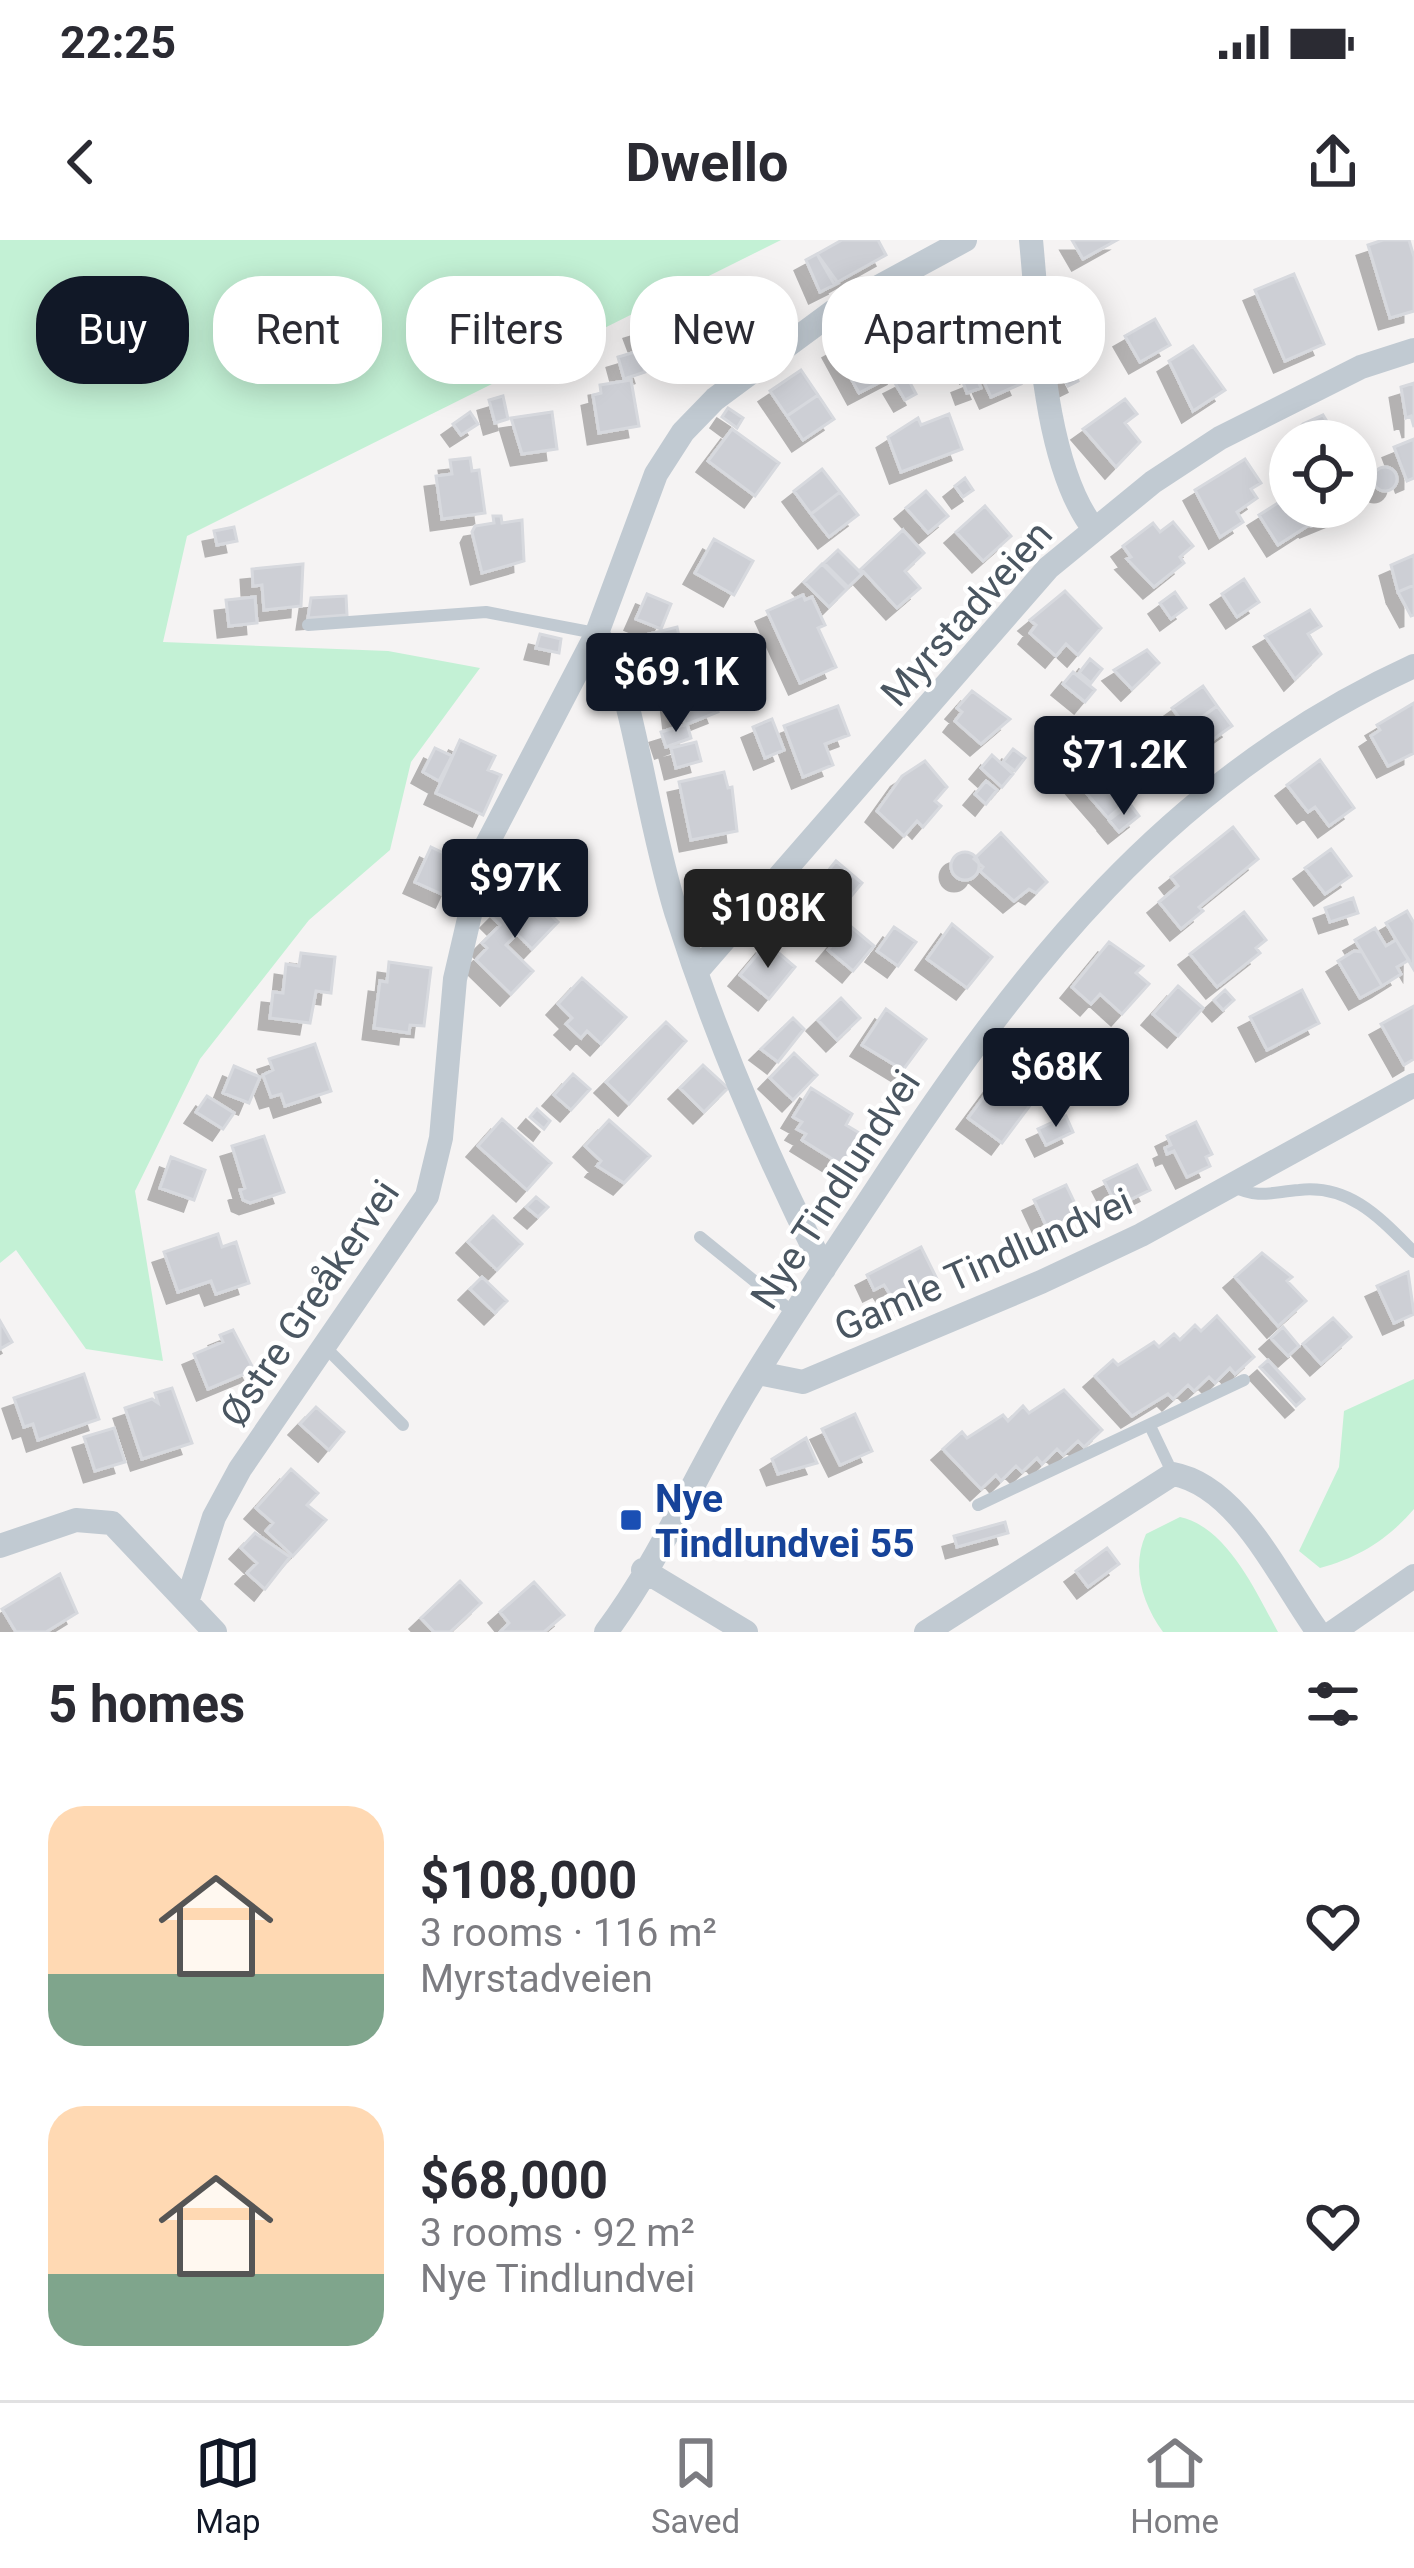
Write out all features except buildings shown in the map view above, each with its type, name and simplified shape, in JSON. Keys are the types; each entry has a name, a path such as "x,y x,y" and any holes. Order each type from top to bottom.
{"street":[{"name":"Østre Greåkervei","path":"187,1602 226,1493 427,1196 441,1138 458,965 479,867 506,800 597,633 656,474 683,432 715,399 834,311 964,240"},
{"path":"1031,240 1040,338 1063,459 1075,498 1094,530"},
{"name":"Myrstadveien","path":"697,971 1009,608 1094,530 1186,458 1253,418 1361,367 1414,350"},
{"path":"597,633 616,662 676,909 697,971 782,1184 824,1269"},
{"name":"Nye Tindlundvei","path":"606,1632 824,1269 973,1046 1082,909 1122,868 1272,747 1414,666"},
{"name":"Gamle Tindlundvei","path":"758,1373 788,1383 821,1376 1041,1282 1232,1186 1414,1085"},
{"path":"926,1632 1173,1474 1197,1479 1231,1506 1318,1632"},
{"path":"0,1546 76,1520 112,1523 214,1632"},
{"path":"643,1570 746,1632"},
{"path":"1333,1632 1414,1576"}],"lane":[{"path":"308,625 486,612 597,633"},
{"path":"1232,1186 1250,1196 1300,1190 1352,1198 1372,1209 1414,1252"},
{"path":"700,1237 795,1314"},
{"path":"324,1346 403,1425"},
{"path":"978,1505 1244,1381"},
{"path":"1151,1428 1173,1474"}],"green space":[{"path":"0,240 781,240 709,276 630,276 630,315 606,327 606,276 406,276 406,384 492,384 187,536 163,642 388,651 480,668 411,762 390,850 309,920 200,1059 135,1191 163,1361 86,1349 16,1250 0,1263"},
{"path":"1414,1379 1414,1509 1372,1546 1320,1568 1299,1551 1339,1467 1344,1411"},
{"path":"1180,1517 1197,1523 1226,1547 1278,1632 1163,1632 1144,1597 1139,1559 1146,1534"}],"place":[{"name":"Nye Tindlundvei 55","path":"631,1520"}]}
